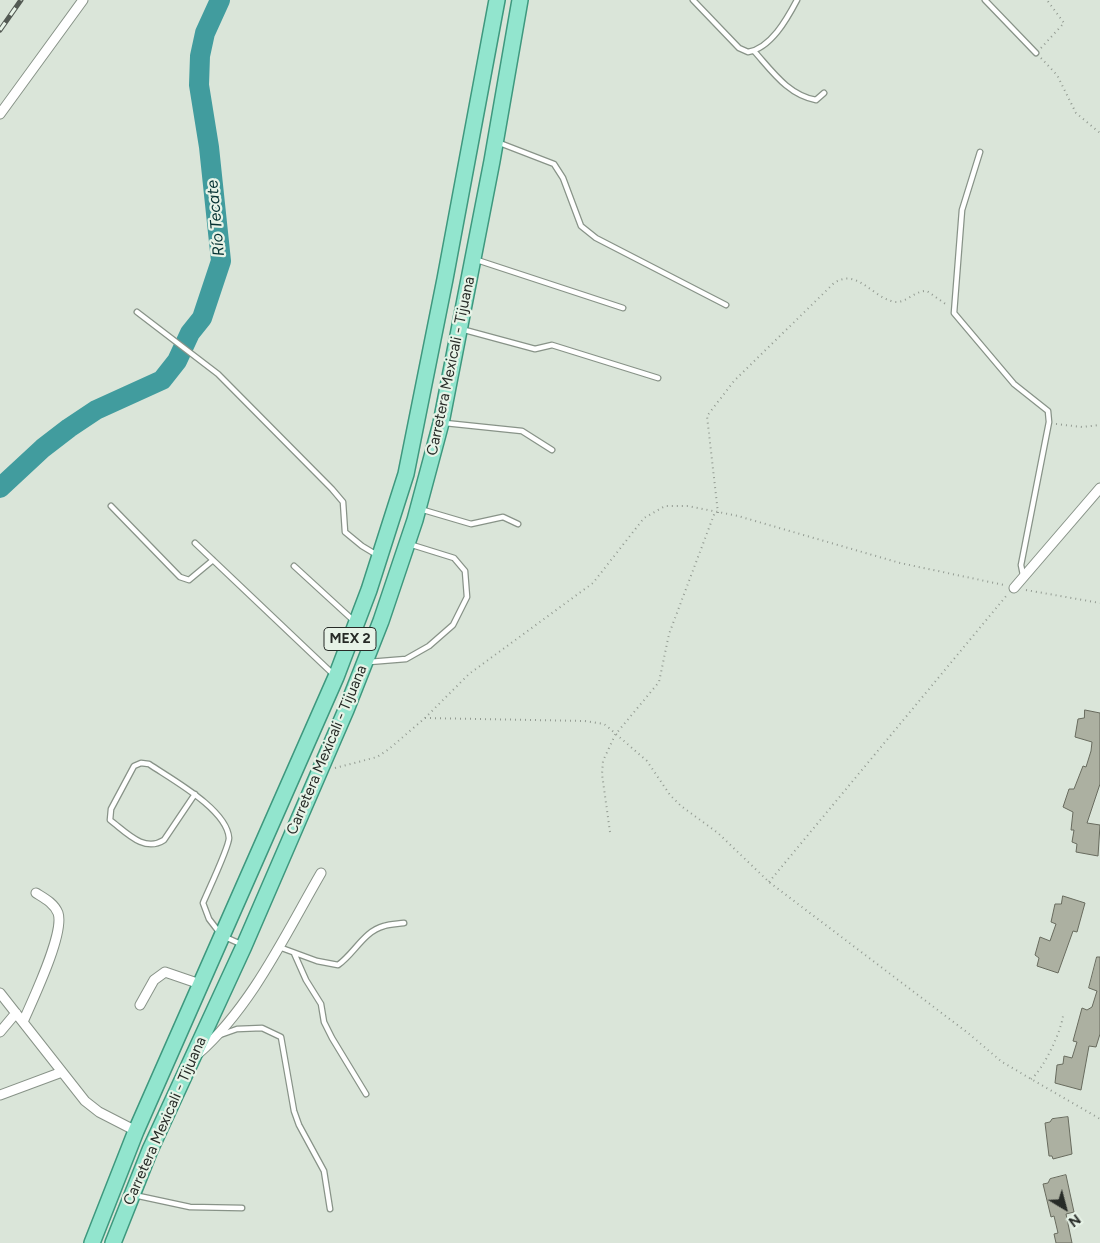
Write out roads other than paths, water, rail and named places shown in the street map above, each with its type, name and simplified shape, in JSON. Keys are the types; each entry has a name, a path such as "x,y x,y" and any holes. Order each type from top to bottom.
{"main road":[{"name":"Carretera Mexicali - Tijuana","path":"92,1243 136,1131 336,677 380,556 406,474 497,0"},
{"name":"Carretera Mexicali - Tijuana","path":"113,1243 132,1195 244,946 365,662 419,509 441,423 460,328 496,142 520,0"},
{"path":"468,154 483,148 492,161"}],"street":[{"path":"0,114 83,0"},
{"path":"1014,588 1100,488"},
{"path":"192,1059 218,1036 256,983 321,873"},
{"path":"23,1022 55,944 59,928 58,914 49,901 36,893"},
{"path":"140,1005 154,980 165,972 200,984"},
{"path":"0,993 85,1100 99,1112 136,1131"},
{"path":"0,1032 16,1013"},
{"path":"0,1095 62,1072"}],"lane":[{"path":"693,0 739,48 748,52 754,51 772,37 786,19 797,0"},
{"path":"985,0 1036,53"},
{"path":"754,51 790,90 802,98 816,100 824,94"},
{"path":"496,142 554,164 563,178 581,226 596,238 726,306"},
{"path":"980,152 962,210 954,313 1014,384 1048,411 1049,422 1021,565 1023,576"},
{"path":"473,259 623,308"},
{"path":"137,312 146,321 218,374 342,502 345,532 362,546 380,556"},
{"path":"460,328 535,349 552,345 658,378"},
{"path":"441,423 522,431 552,450"},
{"path":"111,506 180,577 189,580 212,560"},
{"path":"419,509 471,524 503,517 518,524"},
{"path":"195,543 336,677"},
{"path":"365,662 406,658 429,646 453,625 467,598 465,571 454,558 407,543"},
{"path":"294,566 356,623"},
{"path":"195,794 164,840 157,845 143,844 110,820 111,809 134,766 141,763 149,764 195,794 224,825 229,839 203,903 209,919 221,935 244,946"},
{"path":"278,947 317,961 338,965 346,960 364,938 382,926 404,923"},
{"path":"294,953 306,980 321,1004 324,1022 332,1038 366,1094"},
{"path":"218,1036 237,1029 262,1028 281,1037 294,1111 299,1125 324,1171 330,1209"},
{"path":"132,1195 157,1198 190,1207 242,1208"}],"waterway":[{"name":"Río Tecate","path":"0,488 43,448 69,428 96,410 162,380 177,361 190,333 202,318 221,261 209,147 199,85 200,56 205,33 220,0"}],"railway":[{"path":"0,30 21,0"}]}
